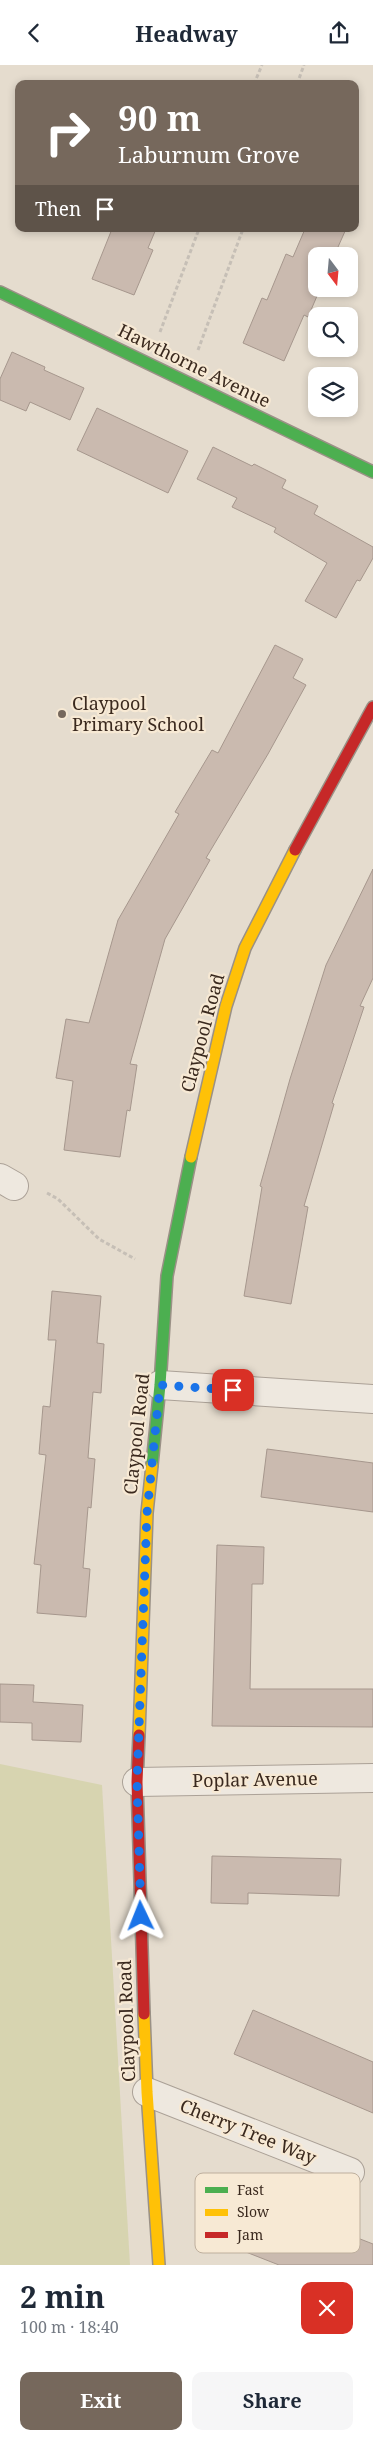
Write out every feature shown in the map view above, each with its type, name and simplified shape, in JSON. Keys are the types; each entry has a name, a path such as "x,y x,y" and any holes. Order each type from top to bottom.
{"street":[{"name":"Hawthorne Avenue","path":"0,292 373,472"},
{"name":"Claypool Road","path":"158,2265 147,2092 137,1782 147,1513 160,1385 167,1276 206,1090 226,1006 246,948 281,875 373,707"},
{"path":"160,1385 373,1399"},
{"name":"Poplar Avenue","path":"137,1782 373,1778"},
{"name":"Cherry Tree Way","path":"147,2092 350,2172"}],"path":[{"path":"256,80 262,65"},
{"path":"298,80 304,65"},
{"path":"148,363 198,232"},
{"path":"186,381 242,232"},
{"path":"7,1182 31,1184 58,1199 99,1239 167,1276"}],"shaded area":[{"path":"0,1764 102,1785 130,2265 0,2265"}],"building":[{"path":"111,232 155,232 148,248 153,250 134,295 92,279"},
{"path":"304,232 345,232 338,247 308,247 308,297 317,297 312,307 308,307 308,317 304,315 284,361 243,343 262,298 267,300 286,254 293,257"},
{"path":"12,352 45,367 44,370 84,388 70,420 30,402 26,411 0,400 0,379"},
{"path":"97,408 188,451 168,493 77,450"},
{"path":"213,447 286,480 282,488 318,506 314,514 373,547 373,558 360,581 357,580 336,618 305,601 327,563 274,532 276,528 232,507 237,498 197,479"},
{"path":"275,645 303,659 293,678 306,685 268,754 206,858 210,860 165,939 130,1064 137,1065 130,1111 127,1110 120,1157 64,1150 73,1081 56,1078 66,1019 89,1023 118,920 179,814 175,812 212,750 218,753"},
{"path":"373,869 373,978 360,1006 364,1007 332,1103 334,1104 304,1206 308,1207 291,1304 244,1296 262,1187 260,1186 290,1079 326,965"},
{"path":"52,1291 101,1296 97,1343 104,1344 101,1393 93,1392 88,1458 95,1459 91,1508 88,1507 83,1568 90,1569 86,1617 37,1613 41,1565 34,1564 46,1455 39,1454 43,1406 50,1407 56,1340 48,1340"},
{"path":"267,1449 373,1463 373,1512 261,1497"},
{"path":"217,1545 264,1547 263,1584 252,1584 250,1689 373,1689 373,1727 212,1726"},
{"path":"0,1684 34,1685 33,1702 83,1705 81,1742 32,1740 32,1723 0,1722"},
{"path":"212,1856 341,1859 339,1896 248,1893 248,1904 211,1903"},
{"path":"253,2010 373,2062 373,2113 234,2054"},
{"path":"360,2239 373,2244 373,2265 279,2265 248,2253 360,2253"}],"traffic: fast":[{"path":"0,292 373,472"},
{"path":"152,1465 160,1385 167,1276 191,1157"}],"traffic: slow":[{"path":"191,1157 226,1006 245,948 295,850"},
{"path":"139,1735 147,1513 152,1465"},
{"path":"144,2014 147,2092 159,2265"}],"traffic: jam":[{"path":"295,850 373,707"},
{"path":"139,1735 137,1782 144,2014"}],"place":[{"name":"Claypool Primary School","path":"62,714"}],"route":[{"path":"141,1916 137,1782 147,1513 160,1385 233,1390"}]}
